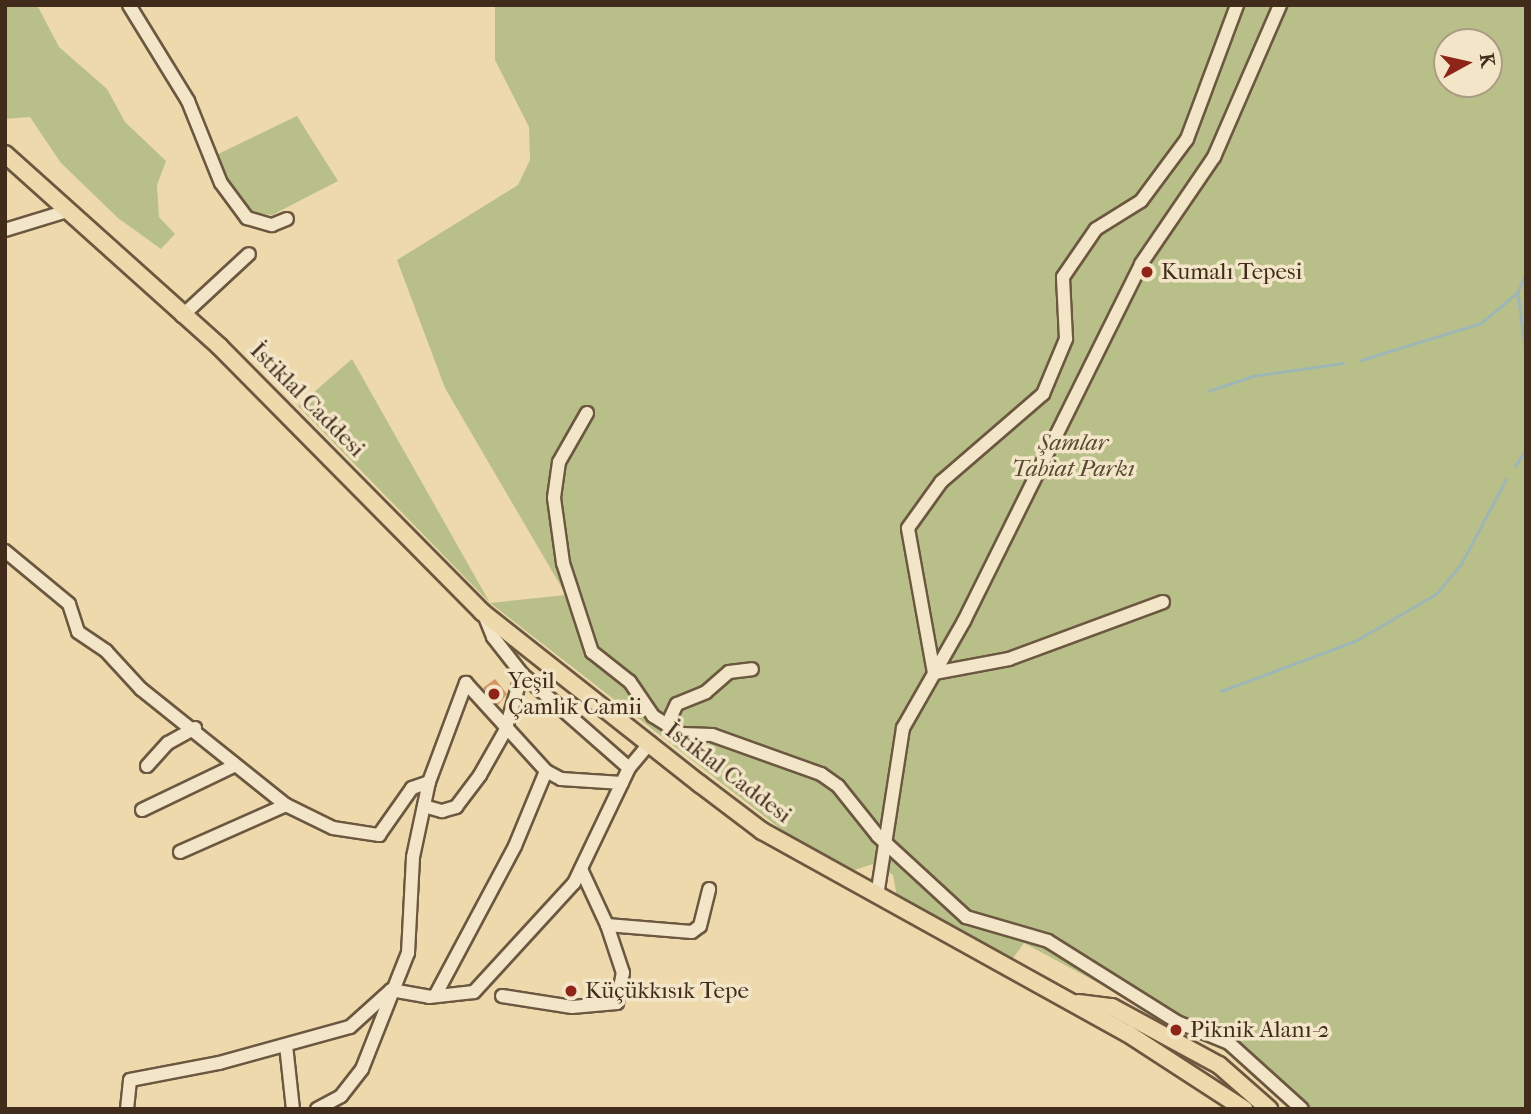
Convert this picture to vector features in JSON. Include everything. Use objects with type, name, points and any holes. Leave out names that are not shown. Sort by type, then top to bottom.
[{"type":"main road","name":"İstiklal Caddesi","points":[[5,154],[324,447],[482,612],[762,831],[1068,1002],[1244,1109]]},
{"type":"main road","points":[[1068,1002],[1112,1007],[1219,1065],[1269,1109]]},
{"type":"street","points":[[129,5],[188,101],[221,183],[247,218],[272,225],[287,219]]},
{"type":"street","points":[[934,673],[908,528],[941,482],[1043,394],[1066,339],[1063,277],[1096,229],[1141,201],[1187,139],[1237,5]]},
{"type":"street","points":[[877,896],[887,844],[897,750],[1141,264],[1214,157],[1280,5]]},
{"type":"street","points":[[5,230],[67,211]]},
{"type":"street","points":[[182,316],[249,254]]},
{"type":"street","points":[[587,413],[559,462],[554,498],[571,597],[592,652],[630,682],[667,725],[821,774],[887,844],[966,917],[1048,941],[1178,1022],[1229,1043],[1302,1109]]},
{"type":"street","points":[[5,551],[69,604],[78,632],[106,650],[141,690],[195,728],[234,766],[286,805],[333,828],[379,835],[412,788],[429,782]]},
{"type":"street","points":[[934,673],[1009,659],[1163,602]]},
{"type":"street","points":[[482,612],[494,637],[522,674],[629,768]]},
{"type":"street","points":[[667,725],[677,704],[706,692],[729,672],[752,669]]},
{"type":"street","points":[[424,806],[442,811],[456,807],[505,731],[522,674]]},
{"type":"street","points":[[337,1109],[341,1096],[362,1069],[390,990],[408,953],[413,857],[429,782],[466,684],[505,731],[546,771],[561,779],[622,783]]},
{"type":"street","points":[[147,766],[168,743],[195,728]]},
{"type":"street","points":[[390,990],[435,996],[474,992],[514,954],[581,869],[629,768],[650,743]]},
{"type":"street","points":[[142,810],[234,766]]},
{"type":"street","points":[[435,996],[515,846],[546,771]]},
{"type":"street","points":[[180,852],[286,805]]},
{"type":"street","points":[[502,996],[572,1007],[617,1003],[623,973],[607,925],[581,869]]},
{"type":"street","points":[[607,925],[692,932],[700,926],[709,889]]},
{"type":"street","points":[[127,1109],[130,1080],[286,1045],[350,1027],[390,990]]},
{"type":"street","points":[[286,1045],[293,1109]]},
{"type":"street","points":[[317,1109],[341,1096]]},
{"type":"green space","points":[[5,5],[37,5],[59,47],[107,89],[125,122],[166,161],[157,185],[159,217],[175,234],[161,249],[118,218],[61,163],[30,117],[5,119]]},
{"type":"green space","name":"Şamlar Tabiat Parkı","points":[[495,5],[1526,5],[1526,1109],[1291,1109],[1225,1051],[1024,943],[1011,961],[897,897],[893,875],[876,863],[851,871],[796,841],[490,603],[566,595],[445,388],[397,260],[518,185],[530,160],[529,127],[495,60]]},
{"type":"green space","points":[[297,116],[338,181],[272,215],[247,212],[212,157]]},
{"type":"green space","points":[[352,359],[490,603],[298,406]]},
{"type":"building","name":"Yeşil Çamlık Camii","points":[[495,679],[507,694],[498,705],[483,688]]},
{"type":"waterway","points":[[1526,274],[1518,292],[1526,355]]},
{"type":"waterway","points":[[1361,360],[1481,323],[1518,292]]},
{"type":"waterway","points":[[1208,391],[1253,376],[1343,363]]},
{"type":"waterway","points":[[1515,466],[1526,449]]},
{"type":"waterway","points":[[1221,691],[1355,641],[1436,594],[1461,564],[1506,479]]},
{"type":"place","name":"Kumalı Tepesi","points":[[1147,272]]},
{"type":"place","name":"Yeşil Çamlık Camii","points":[[494,694]]},
{"type":"place","name":"Küçükkısık Tepe","points":[[571,991]]},
{"type":"place","name":"Piknik Alanı-2","points":[[1176,1030]]}]
